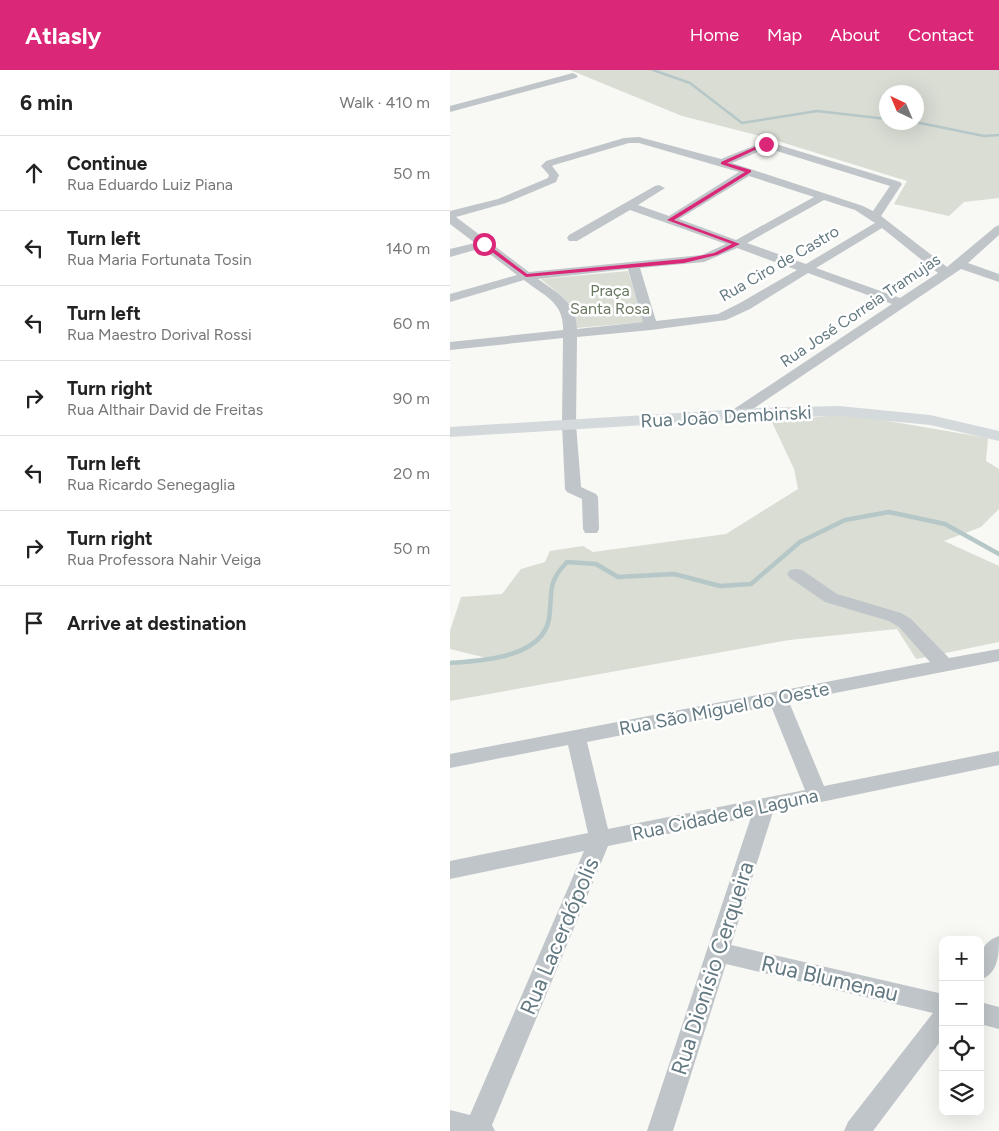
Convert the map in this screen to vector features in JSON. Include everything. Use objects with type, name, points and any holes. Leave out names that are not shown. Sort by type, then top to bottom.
[{"type":"main road","name":"Rua João Dembinski","points":[[450,432],[815,410],[873,412],[930,420],[999,436]]},
{"type":"street","points":[[450,109],[573,76]]},
{"type":"street","points":[[450,217],[502,201],[552,180],[554,174],[546,167],[550,163],[635,140],[749,171],[859,208],[879,220],[946,274]]},
{"type":"street","points":[[722,163],[766,144],[893,183],[896,186],[879,220]]},
{"type":"street","points":[[670,220],[749,171]]},
{"type":"street","points":[[573,238],[659,188]]},
{"type":"street","points":[[450,298],[526,276],[704,258],[737,244],[824,196]]},
{"type":"street","points":[[628,205],[902,303]]},
{"type":"street","points":[[450,217],[563,304],[570,317],[569,424],[573,489],[590,497],[591,529]]},
{"type":"street","name":"Rua Ciro de Castro","points":[[450,346],[651,326],[721,317],[745,306],[807,269],[879,220]]},
{"type":"street","name":"Rua José Correia Tramujas","points":[[736,414],[946,274],[996,235]]},
{"type":"street","points":[[450,253],[484,244]]},
{"type":"street","points":[[960,264],[999,278]]},
{"type":"street","points":[[633,266],[651,326]]},
{"type":"street","points":[[796,574],[831,598],[888,614],[905,623],[944,665]]},
{"type":"street","name":"Rua São Miguel do Oeste","points":[[450,761],[999,655]]},
{"type":"street","points":[[777,697],[818,795]]},
{"type":"street","name":"Rua Lacerdópolis","points":[[479,1130],[600,840],[576,736]]},
{"type":"street","name":"Rua Cidade de Laguna","points":[[450,870],[999,758]]},
{"type":"street","name":"Rua Dionísio Cerqueira","points":[[660,1131],[765,806]]},
{"type":"street","points":[[984,965],[999,946]]},
{"type":"street","name":"Rua Blumenau","points":[[718,952],[939,1004]]},
{"type":"street","points":[[984,1014],[999,1018]]},
{"type":"street","points":[[858,1131],[939,1024]]},
{"type":"street","points":[[450,1122],[479,1130]]},
{"type":"green space","points":[[570,70],[999,70],[999,198],[964,202],[949,216],[894,204],[907,181],[768,138],[682,116]]},
{"type":"green space","name":"Praça Santa Rosa","points":[[628,271],[644,322],[577,328],[576,319],[570,305],[541,279]]},
{"type":"green space","points":[[847,414],[988,438],[986,461],[999,469],[999,509],[981,527],[944,541],[999,566],[999,642],[916,659],[897,629],[789,640],[450,701],[450,662],[495,660],[450,649],[450,631],[461,597],[502,594],[521,569],[545,562],[550,551],[583,546],[593,552],[726,534],[798,489],[794,469],[772,422]]},
{"type":"waterway","points":[[653,70],[690,83],[742,123],[817,111],[879,118]]},
{"type":"waterway","points":[[924,124],[984,136],[999,135]]},
{"type":"waterway","points":[[450,663],[478,661],[508,655],[523,650],[535,642],[544,632],[549,619],[553,583],[567,562],[596,564],[618,577],[674,574],[720,586],[751,584],[800,542],[845,520],[889,512],[945,524],[999,554]]},
{"type":"route","points":[[484,244],[526,276],[704,258],[737,244],[670,220],[749,171],[722,163],[766,144]]}]
